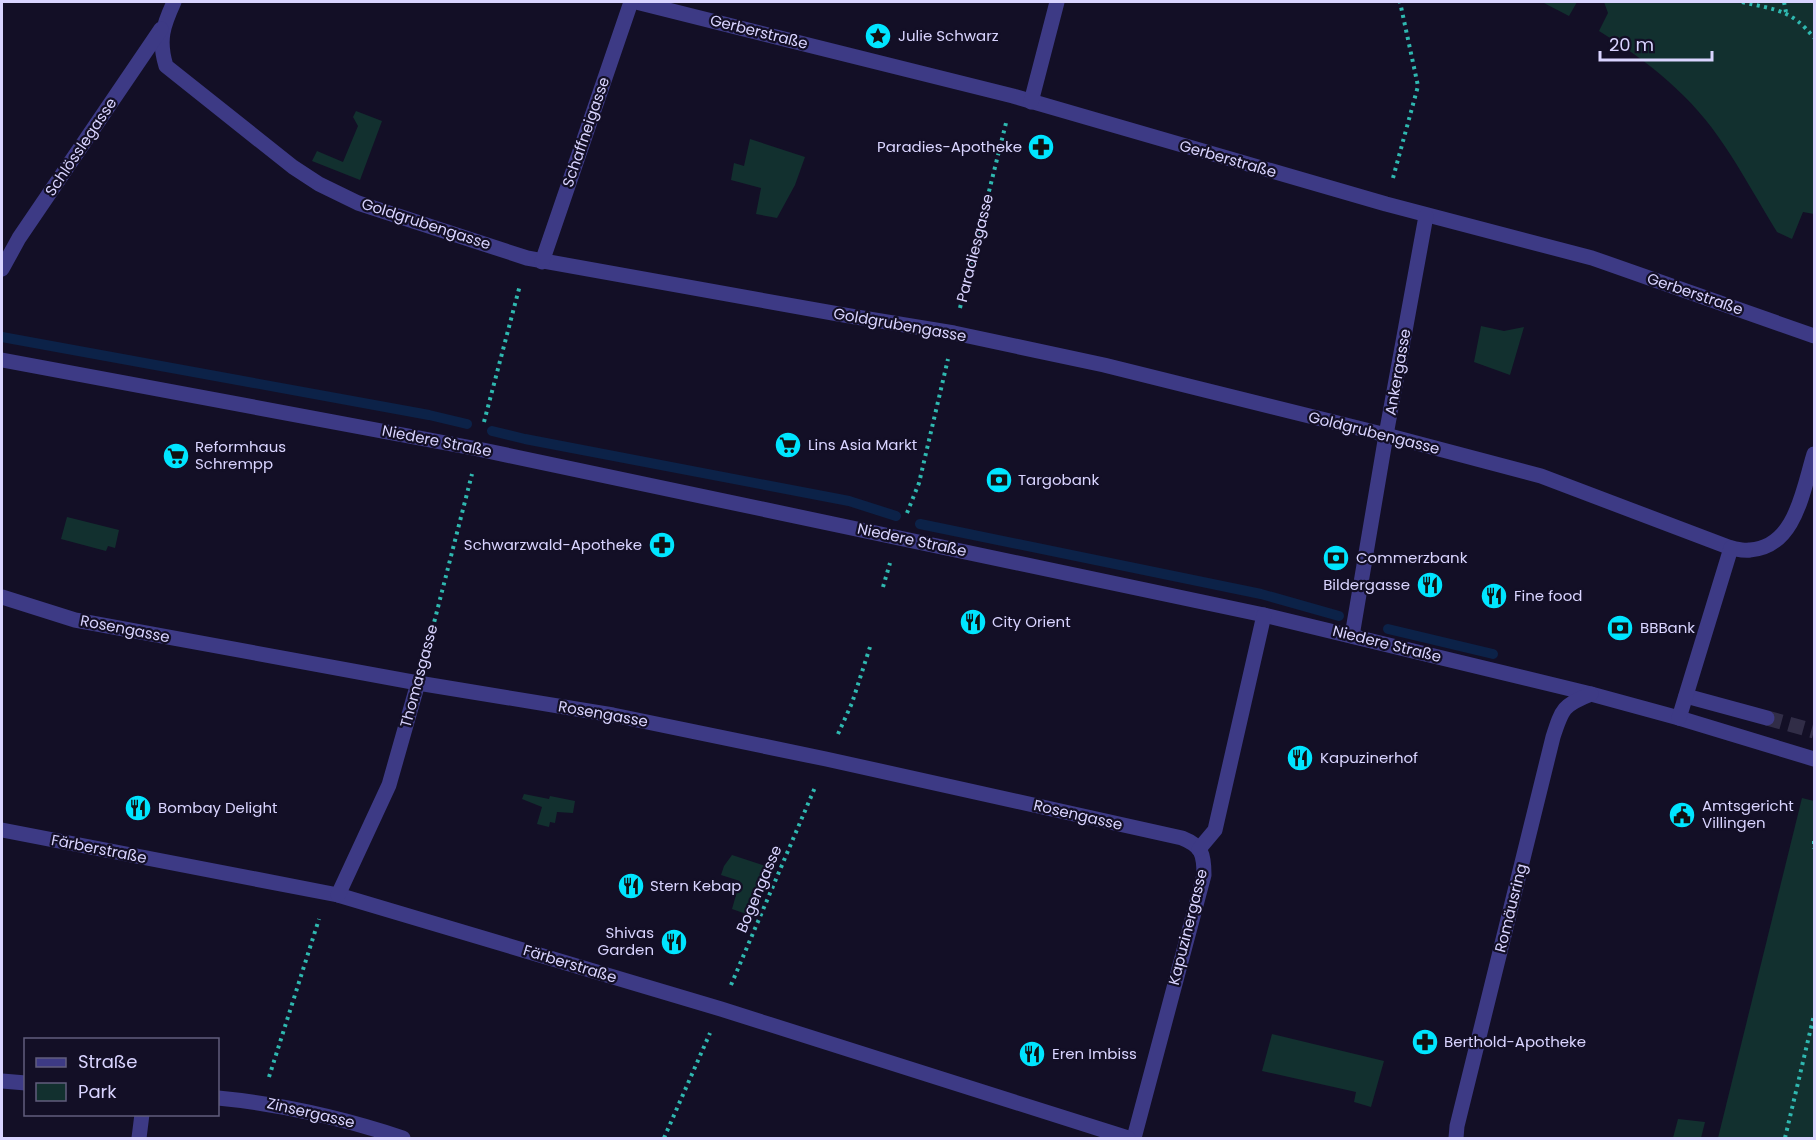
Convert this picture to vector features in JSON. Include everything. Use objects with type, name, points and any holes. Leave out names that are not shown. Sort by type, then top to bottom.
[{"type":"street","name":"Goldgrubengasse","points":[[174,2],[163,27],[161,50],[166,66],[293,167],[319,184],[358,202],[542,262],[954,333],[1104,365],[1386,435],[1541,477],[1731,548]]},
{"type":"street","name":"Schaffneigasse","points":[[542,262],[631,2]]},
{"type":"street","name":"Gerberstraße","points":[[638,2],[1013,96],[1426,216],[1592,258],[1815,336]]},
{"type":"street","points":[[1031,102],[1057,2]]},
{"type":"street","name":"Schlösslegasse","points":[[2,269],[19,238],[163,27]]},
{"type":"street","name":"Ankergasse","points":[[1352,636],[1426,216]]},
{"type":"street","name":"Niedere Straße","points":[[2,360],[478,449],[1264,615],[1591,694],[1815,759]]},
{"type":"street","points":[[1679,718],[1731,548],[1750,550],[1767,547],[1778,540],[1788,529],[1815,454]]},
{"type":"street","name":"Rosengasse","points":[[2,597],[75,620],[418,683],[613,715],[826,759],[1182,838],[1192,842],[1199,849]]},
{"type":"street","name":"Kapuzinergasse","points":[[1134,1138],[1204,875],[1204,858],[1199,849],[1215,830],[1264,615]]},
{"type":"street","name":"Thomasgasse","points":[[333,894],[389,785],[418,683]]},
{"type":"street","name":"Romäusring","points":[[1456,1138],[1553,737],[1561,715],[1571,702],[1591,694]]},
{"type":"street","points":[[1686,696],[1767,718]]},
{"type":"street","name":"Färberstraße","points":[[2,830],[333,894],[721,1009],[1128,1138]]},
{"type":"street","points":[[2,1081],[24,1083]]},
{"type":"street","name":"Zinsergasse","points":[[219,1098],[261,1102],[361,1124],[403,1138]]},
{"type":"street","points":[[139,1138],[142,1116]]},
{"type":"path","points":[[1400,2],[1418,86],[1401,149]]},
{"type":"path","points":[[1742,2],[1786,12],[1815,38]]},
{"type":"path","points":[[1784,2],[1786,12]]},
{"type":"path","name":"Paradiesgasse","points":[[897,537],[920,483],[954,333],[1013,96]]},
{"type":"path","points":[[478,449],[527,258]]},
{"type":"path","name":"Thomasgasse","points":[[418,683],[478,449]]},
{"type":"path","name":"Bogengasse","points":[[664,1138],[852,703],[870,647]]},
{"type":"path","points":[[1815,842],[1815,849]]},
{"type":"path","points":[[261,1102],[333,894]]},
{"type":"path","points":[[1785,1138],[1815,1015]]},
{"type":"green space","points":[[1542,2],[1577,2],[1569,16]]},
{"type":"green space","points":[[1604,2],[1814,2],[1814,214],[1803,212],[1792,239],[1777,232],[1731,156],[1698,111],[1652,68],[1599,31],[1608,13]]},
{"type":"green space","points":[[356,111],[382,121],[360,180],[312,161],[317,151],[343,162],[358,126],[353,117]]},
{"type":"green space","points":[[750,139],[805,157],[795,185],[777,218],[756,214],[761,188],[731,180],[734,163],[744,166]]},
{"type":"green space","points":[[1481,326],[1504,331],[1524,327],[1510,375],[1474,362]]},
{"type":"green space","points":[[67,517],[119,530],[115,548],[108,546],[106,551],[61,539]]},
{"type":"green space","points":[[524,794],[575,801],[573,813],[557,812],[555,823],[550,822],[549,827],[537,824],[542,807],[522,799]]},
{"type":"green space","points":[[1802,798],[1814,801],[1814,1138],[1718,1138]]},
{"type":"green space","points":[[732,855],[772,868],[752,916],[732,909],[740,881],[721,875]]},
{"type":"green space","points":[[1272,1034],[1384,1061],[1371,1107],[1354,1102],[1356,1092],[1262,1071]]},
{"type":"green space","points":[[1678,1119],[1705,1122],[1701,1138],[1673,1138]]},
{"type":"waterway","points":[[2,337],[429,415],[467,424]]},
{"type":"waterway","points":[[492,431],[849,501],[896,516]]},
{"type":"waterway","points":[[920,524],[1261,594],[1339,616]]},
{"type":"waterway","points":[[1388,629],[1493,654]]},
{"type":"tunnel","points":[[1767,718],[1814,731]]},
{"type":"place","name":"Julie Schwarz","points":[[878,36]]},
{"type":"place","name":"Paradies-Apotheke","points":[[1041,147]]},
{"type":"place","name":"Lins Asia Markt","points":[[788,445]]},
{"type":"place","name":"Reformhaus Schrempp","points":[[176,456]]},
{"type":"place","name":"Targobank","points":[[999,480]]},
{"type":"place","name":"Schwarzwald-Apotheke","points":[[662,545]]},
{"type":"place","name":"Commerzbank","points":[[1336,558]]},
{"type":"place","name":"Bildergasse","points":[[1430,585]]},
{"type":"place","name":"Fine food","points":[[1494,596]]},
{"type":"place","name":"City Orient","points":[[973,622]]},
{"type":"place","name":"BBBank","points":[[1620,628]]},
{"type":"place","name":"Kapuzinerhof","points":[[1300,758]]},
{"type":"place","name":"Bombay Delight","points":[[138,808]]},
{"type":"place","name":"Amtsgericht Villingen","points":[[1682,815]]},
{"type":"place","name":"Stern Kebap","points":[[631,886]]},
{"type":"place","name":"Shivas Garden","points":[[674,942]]},
{"type":"place","name":"Berthold-Apotheke","points":[[1425,1042]]},
{"type":"place","name":"Eren Imbiss","points":[[1032,1054]]}]
